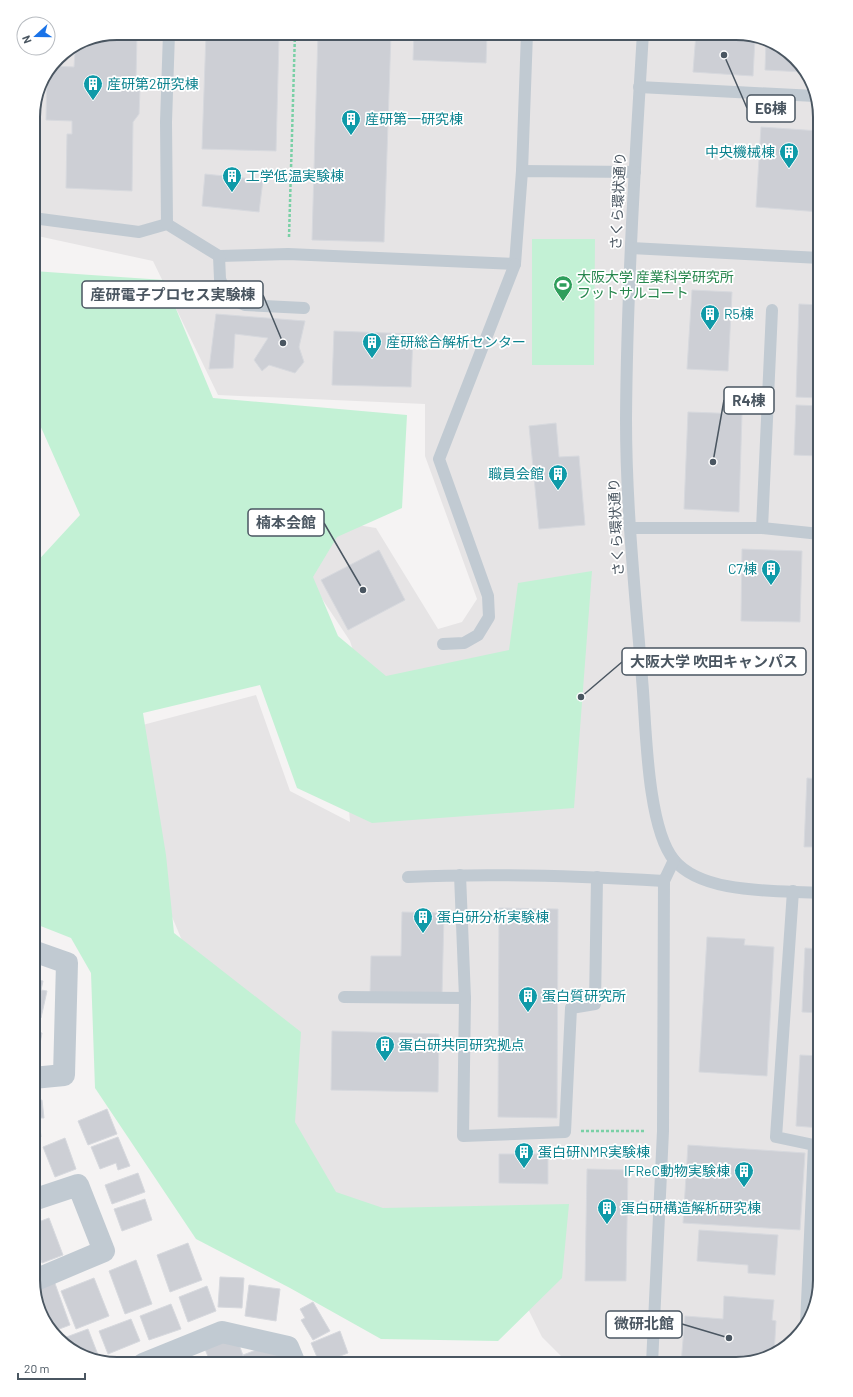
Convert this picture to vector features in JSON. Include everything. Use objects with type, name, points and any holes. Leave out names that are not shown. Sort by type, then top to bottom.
[{"type":"street","points":[[40,953],[67,963],[64,1075],[40,1077]]},
{"type":"street","points":[[40,1198],[78,1185],[104,1251],[40,1277]]},
{"type":"street","points":[[180,1357],[191,1355],[222,1332],[288,1347],[292,1357]]},
{"type":"lane","points":[[167,224],[166,122],[169,40]]},
{"type":"lane","points":[[443,644],[464,643],[478,634],[489,617],[488,596],[439,459],[515,264],[522,171],[528,40]]},
{"type":"lane","name":"さくら環状通り","points":[[642,40],[630,248],[626,421],[630,528],[649,770],[656,819],[663,842],[674,860],[686,871],[709,882],[738,888],[813,892]]},
{"type":"lane","points":[[639,87],[810,96]]},
{"type":"lane","points":[[522,171],[635,172]]},
{"type":"lane","points":[[40,219],[138,232],[167,224],[219,256],[288,254],[515,264]]},
{"type":"lane","points":[[630,248],[813,258]]},
{"type":"lane","points":[[219,256],[220,279],[227,297],[245,305],[304,308]]},
{"type":"lane","points":[[762,528],[772,310]]},
{"type":"lane","points":[[630,528],[762,528],[813,533]]},
{"type":"lane","points":[[652,1357],[663,1131],[664,881],[674,860]]},
{"type":"lane","points":[[408,877],[460,875],[597,877],[664,881]]},
{"type":"lane","points":[[460,875],[465,998],[463,1136],[565,1132],[571,1008],[594,1004],[597,877]]},
{"type":"lane","points":[[793,891],[776,1137],[813,1145]]},
{"type":"lane","points":[[344,997],[465,998]]},
{"type":"lane","points":[[807,1310],[813,1168]]},
{"type":"path","points":[[288,254],[295,40]]},
{"type":"path","points":[[565,1132],[663,1131]]},
{"type":"shaded area","points":[[741,40],[761,44],[779,53],[794,66],[800,74],[810,97],[813,117],[813,1280],[810,1300],[803,1318],[787,1338],[779,1344],[761,1353],[751,1356],[736,1357],[562,1357],[542,1337],[492,1236],[335,1229],[189,957],[148,860],[135,727],[256,695],[290,791],[350,822],[340,700],[362,678],[350,641],[305,573],[333,521],[376,528],[438,629],[462,622],[477,599],[425,456],[425,404],[218,395],[153,261],[40,237],[40,112],[44,92],[53,74],[66,59],[83,48],[102,41]]},
{"type":"green space","name":"大阪大学 産業科学研究所 フットサルコート","points":[[532,239],[595,239],[594,365],[532,365]]},
{"type":"green space","points":[[40,271],[164,280],[213,398],[407,415],[402,508],[337,537],[313,577],[338,636],[386,676],[509,650],[518,583],[592,571],[574,808],[372,823],[297,788],[260,685],[143,713],[166,855],[174,933],[301,1032],[295,1122],[336,1192],[383,1208],[569,1204],[562,1278],[498,1341],[381,1339],[290,1288],[196,1239],[95,1088],[91,973],[71,938],[40,926],[40,558],[80,515],[40,425]]},
{"type":"building","name":"産研第2研究棟","points":[[137,40],[136,78],[140,89],[139,114],[133,122],[132,191],[66,188],[67,134],[72,134],[72,121],[46,120],[47,86],[59,66],[74,67],[75,52],[83,48],[102,41]]},
{"type":"building","points":[[206,40],[279,40],[276,151],[202,149]]},
{"type":"building","name":"産研第一研究棟","points":[[318,40],[391,40],[384,242],[312,240]]},
{"type":"building","points":[[414,40],[487,40],[486,63],[413,60]]},
{"type":"building","points":[[695,40],[741,40],[755,42],[753,76],[693,72]]},
{"type":"building","points":[[766,46],[787,59],[798,72],[765,70]]},
{"type":"building","name":"中央機械棟","points":[[761,127],[813,131],[813,211],[756,207]]},
{"type":"building","name":"工学低温実験棟","points":[[205,174],[263,180],[259,212],[202,206]]},
{"type":"building","name":"R5棟","points":[[692,290],[732,292],[728,371],[687,369]]},
{"type":"building","points":[[799,304],[813,305],[813,398],[796,397]]},
{"type":"building","points":[[216,314],[305,321],[299,347],[304,362],[295,373],[269,365],[262,371],[254,360],[268,338],[235,334],[233,368],[209,369]]},
{"type":"building","name":"産研総合解析センター","points":[[334,331],[413,334],[411,387],[332,385]]},
{"type":"building","points":[[796,405],[813,406],[813,456],[794,455]]},
{"type":"building","points":[[688,412],[742,414],[739,512],[684,509]]},
{"type":"building","name":"職員会館","points":[[556,423],[559,457],[579,456],[585,525],[539,529],[529,426]]},
{"type":"building","name":"C7棟","points":[[742,549],[802,551],[800,622],[741,621]]},
{"type":"building","points":[[379,550],[405,600],[348,630],[321,580]]},
{"type":"building","points":[[807,778],[813,778],[813,847],[804,847]]},
{"type":"building","name":"蛋白質研究所","points":[[499,908],[558,909],[557,1118],[498,1117]]},
{"type":"building","name":"蛋白研分析実験棟","points":[[402,912],[444,913],[442,995],[370,994],[371,956],[401,956]]},
{"type":"building","points":[[707,937],[745,939],[744,945],[774,947],[767,1076],[699,1072]]},
{"type":"building","points":[[805,948],[813,949],[813,1013],[802,1012]]},
{"type":"building","points":[[40,980],[43,981],[41,990],[47,991],[41,1018]]},
{"type":"building","name":"蛋白研共同研究拠点","points":[[332,1031],[439,1034],[438,1092],[331,1090]]},
{"type":"building","points":[[40,1033],[42,1033],[40,1043]]},
{"type":"building","points":[[800,1055],[813,1056],[813,1127],[796,1126]]},
{"type":"building","points":[[40,1100],[42,1100],[44,1118],[40,1118]]},
{"type":"building","points":[[107,1109],[117,1134],[88,1145],[78,1121]]},
{"type":"building","points":[[118,1137],[130,1166],[118,1170],[116,1163],[100,1169],[91,1147]]},
{"type":"building","points":[[65,1138],[76,1169],[55,1177],[43,1147]]},
{"type":"building","name":"IFReC動物実験棟","points":[[688,1145],[805,1153],[800,1230],[683,1223]]},
{"type":"building","name":"蛋白研NMR実験棟","points":[[499,1154],[548,1154],[548,1184],[499,1183]]},
{"type":"building","name":"蛋白研構造解析研究棟","points":[[587,1169],[628,1170],[626,1281],[585,1281]]},
{"type":"building","points":[[138,1173],[145,1192],[112,1204],[105,1185]]},
{"type":"building","points":[[145,1199],[152,1220],[122,1231],[114,1209]]},
{"type":"building","points":[[49,1218],[63,1255],[42,1263],[40,1260],[40,1221]]},
{"type":"building","points":[[699,1230],[778,1235],[775,1275],[748,1273],[748,1265],[697,1261]]},
{"type":"building","points":[[188,1243],[202,1280],[170,1292],[157,1255]]},
{"type":"building","points":[[136,1260],[152,1304],[125,1314],[109,1271]]},
{"type":"building","points":[[220,1277],[244,1278],[242,1308],[218,1307]]},
{"type":"building","points":[[53,1278],[70,1325],[58,1330],[53,1323],[44,1305],[40,1283]]},
{"type":"building","points":[[94,1278],[109,1316],[76,1329],[61,1291]]},
{"type":"building","points":[[249,1285],[280,1289],[276,1321],[245,1316]]},
{"type":"building","points":[[207,1286],[216,1311],[188,1322],[179,1297]]},
{"type":"building","points":[[724,1296],[774,1300],[772,1320],[776,1321],[774,1346],[751,1356],[682,1357],[685,1316],[723,1319]]},
{"type":"building","points":[[313,1302],[330,1331],[313,1340],[301,1320],[305,1318],[300,1309]]},
{"type":"building","points":[[171,1304],[181,1329],[149,1340],[140,1316]]},
{"type":"building","points":[[131,1319],[140,1341],[108,1354],[99,1331]]},
{"type":"building","points":[[88,1329],[98,1355],[83,1349],[65,1337]]},
{"type":"building","points":[[340,1331],[348,1353],[338,1357],[317,1357],[311,1343]]},
{"type":"building","points":[[237,1339],[244,1357],[208,1357],[203,1344]]},
{"type":"building","points":[[264,1347],[274,1347],[279,1357],[244,1357],[243,1355]]},
{"type":"place","name":"E6棟","points":[[724,55]]},
{"type":"place","name":"産研第2研究棟","points":[[93,101]]},
{"type":"place","name":"産研第一研究棟","points":[[351,136]]},
{"type":"place","name":"中央機械棟","points":[[789,169]]},
{"type":"place","name":"工学低温実験棟","points":[[232,193]]},
{"type":"place","name":"大阪大学 産業科学研究所 フットサルコート","points":[[563,302]]},
{"type":"place","name":"R5棟","points":[[710,331]]},
{"type":"place","name":"産研電子プロセス実験棟","points":[[283,343]]},
{"type":"place","name":"産研総合解析センター","points":[[372,359]]},
{"type":"place","name":"R4棟","points":[[713,462]]},
{"type":"place","name":"職員会館","points":[[558,491]]},
{"type":"place","name":"C7棟","points":[[771,586]]},
{"type":"place","name":"楠本会館","points":[[363,590]]},
{"type":"place","name":"大阪大学 吹田キャンパス","points":[[581,697]]},
{"type":"place","name":"蛋白研分析実験棟","points":[[423,934]]},
{"type":"place","name":"蛋白質研究所","points":[[528,1013]]},
{"type":"place","name":"蛋白研共同研究拠点","points":[[385,1062]]},
{"type":"place","name":"蛋白研NMR実験棟","points":[[524,1169]]},
{"type":"place","name":"IFReC動物実験棟","points":[[744,1188]]},
{"type":"place","name":"蛋白研構造解析研究棟","points":[[607,1225]]},
{"type":"place","name":"微研北館","points":[[729,1338]]}]
